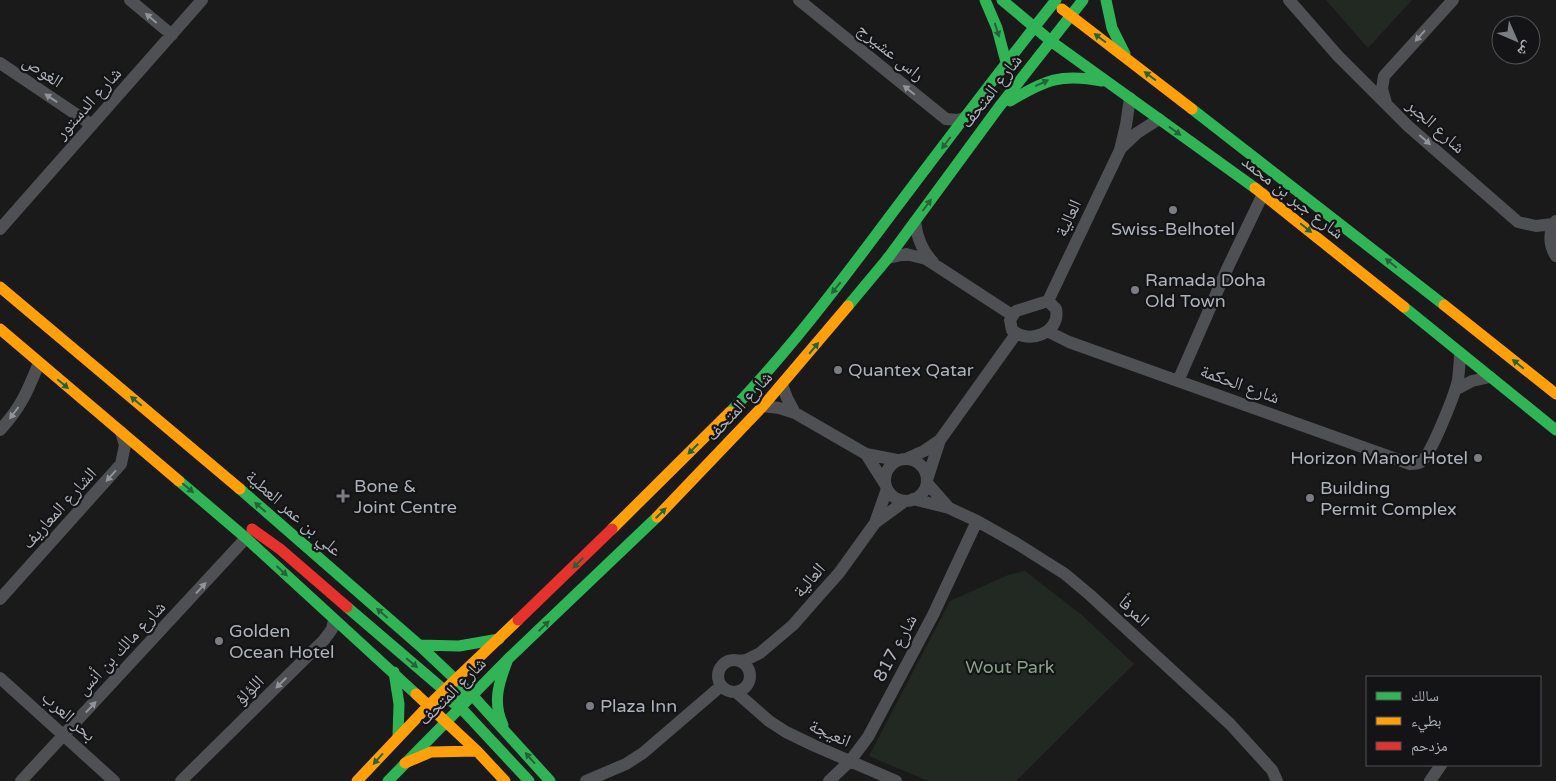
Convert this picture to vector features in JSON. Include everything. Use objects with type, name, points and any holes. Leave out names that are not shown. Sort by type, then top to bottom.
[{"type":"street","points":[[130,0],[172,35]]},
{"type":"street","name":"شارع الدستور","points":[[0,229],[202,0]]},
{"type":"street","name":"راس عشيرج","points":[[799,0],[946,119],[958,120],[964,118]]},
{"type":"street","points":[[985,0],[997,28],[1006,62]]},
{"type":"street","name":"شارع جبر بن محمد","points":[[1002,0],[1052,42],[1263,194],[1556,430]]},
{"type":"street","name":"شارع المتحف","points":[[388,781],[508,660],[654,520],[782,385],[888,258],[1000,107],[1083,0]]},
{"type":"street","points":[[1106,0],[1107,11],[1115,37],[1129,60]]},
{"type":"street","name":"شارع الجبر","points":[[1289,0],[1330,47],[1408,126],[1518,222],[1536,226],[1554,223],[1550,241],[1556,256]]},
{"type":"street","points":[[1389,107],[1383,95],[1384,76],[1453,0]]},
{"type":"street","name":"شارع المتحف","points":[[357,781],[398,736],[455,679],[572,569],[732,410],[771,367],[846,275],[1053,1]]},
{"type":"street","name":"شارع جبر بن محمد","points":[[1053,1],[1357,236],[1556,394]]},
{"type":"street","name":"الغوص","points":[[0,63],[92,125]]},
{"type":"street","points":[[1354,72],[1369,76],[1384,76]]},
{"type":"street","points":[[1000,107],[1038,84],[1056,78],[1075,76],[1107,82]]},
{"type":"street","name":"العالية","points":[[1048,301],[1120,150],[1130,98]]},
{"type":"street","name":"العالية","points":[[1120,150],[1137,133],[1159,119]]},
{"type":"street","points":[[1178,380],[1263,194]]},
{"type":"street","points":[[915,222],[916,231],[923,249],[935,264]]},
{"type":"street","points":[[888,258],[912,255],[926,259],[1012,315]]},
{"type":"street","name":"علي بن عمر العطية","points":[[0,287],[194,450],[419,645],[473,696],[550,781]]},
{"type":"street","points":[[1048,301],[1056,309],[1058,315],[1054,326],[1033,337],[1016,334],[1010,325],[1012,315],[1020,309],[1048,301]]},
{"type":"street","points":[[0,329],[246,538],[334,620],[394,672],[477,751],[505,781]]},
{"type":"street","name":"شارع الحكمة","points":[[1047,331],[1069,342],[1404,463],[1416,464],[1422,461],[1430,450],[1455,390]]},
{"type":"street","points":[[866,454],[886,486],[898,499],[909,500],[924,490],[940,440],[1016,334]]},
{"type":"street","points":[[1455,390],[1459,372],[1460,353]]},
{"type":"street","points":[[0,430],[18,409],[27,394],[39,363]]},
{"type":"street","points":[[1455,390],[1472,381],[1490,377]]},
{"type":"street","points":[[782,385],[795,413]]},
{"type":"street","points":[[763,406],[780,408],[795,413],[866,454],[914,460],[921,465],[927,481]]},
{"type":"street","name":"الشارع المعاريف","points":[[0,599],[121,464],[125,445],[121,432]]},
{"type":"street","points":[[886,486],[885,476],[892,464],[924,451],[940,440]]},
{"type":"street","name":"المرفأ","points":[[927,481],[949,508]]},
{"type":"street","name":"العالية","points":[[739,661],[746,660],[760,653],[793,625],[839,573],[875,522],[886,486]]},
{"type":"street","name":"العالية","points":[[875,522],[909,500]]},
{"type":"street","name":"المرفأ","points":[[909,500],[949,508],[977,521],[1040,557],[1090,595],[1230,724],[1274,776]]},
{"type":"street","points":[[212,509],[240,522],[280,549],[444,690],[463,696],[473,696]]},
{"type":"street","name":"شارع 817","points":[[829,781],[850,761],[868,737],[933,615],[977,521]]},
{"type":"street","name":"شارع مالك بن أنس","points":[[22,781],[246,538]]},
{"type":"street","name":"اللؤلؤ","points":[[181,781],[324,640],[332,629],[334,620]]},
{"type":"street","points":[[419,645],[459,646],[499,639]]},
{"type":"street","name":"العالية","points":[[749,678],[760,653]]},
{"type":"street","points":[[508,660],[497,687],[496,704],[499,718],[510,735]]},
{"type":"street","points":[[749,678],[742,690],[736,692],[725,690],[721,686],[718,675],[722,665],[727,662],[739,661],[748,669],[755,707]]},
{"type":"street","points":[[394,672],[398,689],[401,720],[398,736]]},
{"type":"street","name":"بحر العرب","points":[[0,678],[114,781]]},
{"type":"street","points":[[586,781],[601,777],[643,753],[721,686]]},
{"type":"street","name":"انعيجة","points":[[736,692],[769,721],[786,732],[896,781]]},
{"type":"street","points":[[429,705],[435,701],[449,700],[461,708],[529,781]]},
{"type":"street","points":[[405,763],[431,752],[477,751]]},
{"type":"street","points":[[1430,781],[1440,766]]},
{"type":"green space","points":[[1326,0],[1412,0],[1368,48]]},
{"type":"green space","name":"Wout Park","points":[[1025,571],[1083,616],[1134,664],[1016,781],[928,781],[869,756],[950,601],[1008,575]]},
{"type":"traffic: fast","points":[[985,0],[997,28],[1006,62]]},
{"type":"traffic: fast","points":[[1002,0],[1052,42],[1255,188]]},
{"type":"traffic: fast","points":[[730,412],[773,365],[813,316],[1056,0]]},
{"type":"traffic: fast","points":[[848,306],[888,258],[999,107],[1083,0]]},
{"type":"traffic: fast","points":[[1106,0],[1112,28],[1125,54]]},
{"type":"traffic: fast","points":[[1010,101],[1033,88],[1054,80],[1075,78],[1102,81]]},
{"type":"traffic: fast","points":[[1192,109],[1444,305]]},
{"type":"traffic: fast","points":[[1404,307],[1556,430]]},
{"type":"traffic: fast","points":[[179,481],[246,538],[416,694]]},
{"type":"traffic: fast","points":[[240,489],[419,645],[473,696],[550,781]]},
{"type":"traffic: fast","points":[[388,781],[508,659],[657,517]]},
{"type":"traffic: fast","points":[[347,607],[444,690],[463,696],[473,696]]},
{"type":"traffic: fast","points":[[419,645],[459,646],[499,639]]},
{"type":"traffic: fast","points":[[503,725],[497,700],[508,659]]},
{"type":"traffic: fast","points":[[394,672],[399,704],[398,736]]},
{"type":"traffic: fast","points":[[440,700],[449,700],[461,708],[529,781]]},
{"type":"traffic: slow","points":[[1062,9],[1192,109]]},
{"type":"traffic: slow","points":[[1255,188],[1404,307]]},
{"type":"traffic: slow","points":[[0,287],[240,489]]},
{"type":"traffic: slow","points":[[1444,305],[1556,394]]},
{"type":"traffic: slow","points":[[657,517],[763,406],[848,306]]},
{"type":"traffic: slow","points":[[0,329],[179,481]]},
{"type":"traffic: slow","points":[[612,529],[730,412]]},
{"type":"traffic: slow","points":[[357,781],[429,705],[518,620]]},
{"type":"traffic: slow","points":[[416,694],[477,751],[505,781]]},
{"type":"traffic: slow","points":[[405,763],[431,752],[477,751]]},
{"type":"traffic: jam","points":[[252,529],[280,549],[347,607]]},
{"type":"traffic: jam","points":[[518,620],[612,529]]},
{"type":"place","name":"Swiss-Belhotel","points":[[1173,210]]},
{"type":"place","name":"Ramada Doha Old Town","points":[[1135,290]]},
{"type":"place","name":"Quantex Qatar","points":[[838,370]]},
{"type":"place","name":"Horizon Manor Hotel","points":[[1478,458]]},
{"type":"place","name":"Bone & Joint Centre","points":[[343,496]]},
{"type":"place","name":"Building Permit Complex","points":[[1310,498]]},
{"type":"place","name":"Golden Ocean Hotel","points":[[219,641]]},
{"type":"place","name":"Plaza Inn","points":[[590,706]]}]
